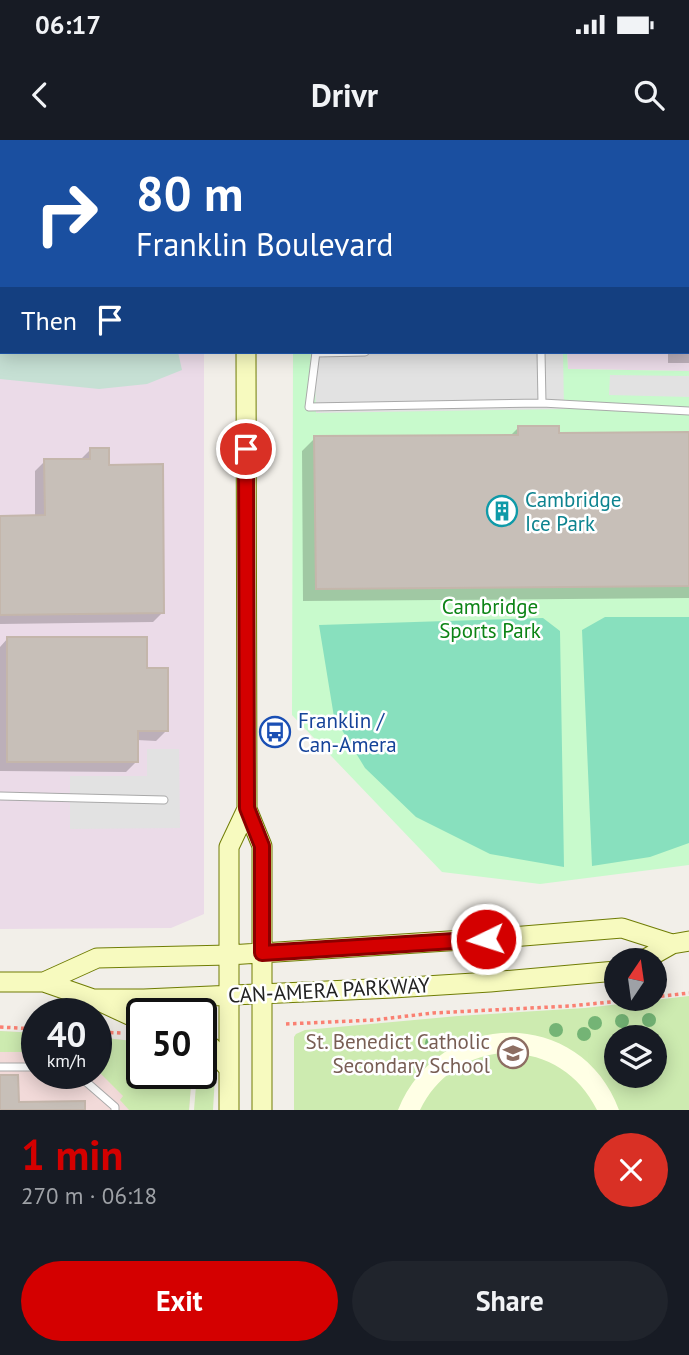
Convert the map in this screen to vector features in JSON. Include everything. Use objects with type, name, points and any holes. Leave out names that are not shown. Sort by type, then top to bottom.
[{"type":"main road","points":[[246,354],[247,808],[262,846],[262,1110]]},
{"type":"main road","points":[[229,1110],[229,847],[247,808]]},
{"type":"main road","name":"CAN-AMERA PARKWAY","points":[[44,982],[97,958],[229,955],[622,928],[681,942]]},
{"type":"main road","name":"CAN-AMERA PARKWAY","points":[[112,999],[491,982],[604,972]]},
{"type":"main road","name":"CAN-AMERA PARKWAY","points":[[0,982],[44,982],[90,998]]},
{"type":"main road","points":[[217,1054],[229,1069]]},
{"type":"lane","points":[[316,354],[309,407],[542,403],[689,411]]},
{"type":"lane","points":[[541,354],[542,403]]},
{"type":"lane","points":[[0,796],[164,800]]},
{"type":"lane","points":[[0,1067],[21,1067]]},
{"type":"lane","points":[[94,1089],[115,1107],[115,1110]]},
{"type":"path","points":[[667,996],[689,993]]},
{"type":"path","points":[[286,1024],[604,1003]]},
{"type":"path","points":[[0,1027],[21,1028]]},
{"type":"shaded area","points":[[0,354],[204,354],[204,914],[171,928],[0,929]]},
{"type":"shaded area","points":[[0,354],[178,354],[182,370],[147,384],[99,389],[0,379]]},
{"type":"shaded area","points":[[314,354],[563,354],[564,409],[316,413]]},
{"type":"shaded area","points":[[567,354],[689,354],[689,371],[568,369]]},
{"type":"shaded area","points":[[610,375],[689,376],[689,397],[609,395]]},
{"type":"shaded area","points":[[147,749],[179,749],[180,828],[70,829],[70,776],[147,776]]},
{"type":"shaded area","name":"St. Benedict Catholic Secondary School","points":[[689,1005],[689,1110],[358,1110],[433,1029],[614,1012],[667,1012],[667,1007]]},
{"type":"shaded area","points":[[0,1031],[21,1032],[21,1089],[112,1089],[112,1039],[126,1040],[126,1089],[191,1089],[189,1110],[0,1110]]},
{"type":"green space","name":"Cambridge Sports Park","points":[[293,354],[567,354],[568,369],[689,371],[689,865],[540,884],[442,872],[292,715]]},
{"type":"green space","points":[[605,617],[689,617],[689,843],[650,857],[592,866],[582,630]]},
{"type":"green space","points":[[543,618],[560,631],[564,867],[490,854],[416,817],[365,768],[334,717],[319,625]]},
{"type":"green space","points":[[689,996],[689,1110],[619,1110],[607,1088],[667,1088],[667,1025],[604,1025],[604,1083],[574,1052],[543,1037],[510,1033],[476,1038],[444,1052],[418,1076],[398,1110],[294,1110],[296,1034],[305,1030],[604,1006],[604,1012],[667,1012],[667,999]]},
{"type":"green space","points":[[0,1031],[21,1032],[21,1052],[0,1052]]},
{"type":"green space","points":[[112,1039],[126,1040],[126,1089],[191,1089],[189,1110],[129,1110],[120,1100],[123,1096],[112,1085]]},
{"type":"green space","points":[[501,1053],[531,1056],[558,1067],[580,1085],[597,1110],[420,1110],[434,1088],[453,1071],[475,1059]]},
{"type":"green space","points":[[196,1089],[214,1089],[213,1110],[194,1110]]},
{"type":"building","name":"Cambridge Ice Park","points":[[518,426],[559,426],[559,433],[689,432],[689,586],[316,589],[314,436],[518,435]]},
{"type":"building","points":[[90,448],[109,448],[109,465],[163,464],[164,613],[0,615],[0,516],[45,515],[44,459],[90,459]]},
{"type":"building","points":[[7,637],[147,637],[147,668],[168,668],[168,731],[138,731],[138,762],[7,762]]},
{"type":"building","points":[[0,1075],[18,1075],[19,1102],[85,1101],[85,1110],[0,1110]]},
{"type":"place","name":"Cambridge Ice Park","points":[[502,511]]},
{"type":"place","name":"Franklin / Can-Amera","points":[[275,732]]},
{"type":"place","name":"St. Benedict Catholic Secondary School","points":[[513,1053]]},
{"type":"route","points":[[246,449],[247,808],[262,846],[262,953],[486,939]]}]
